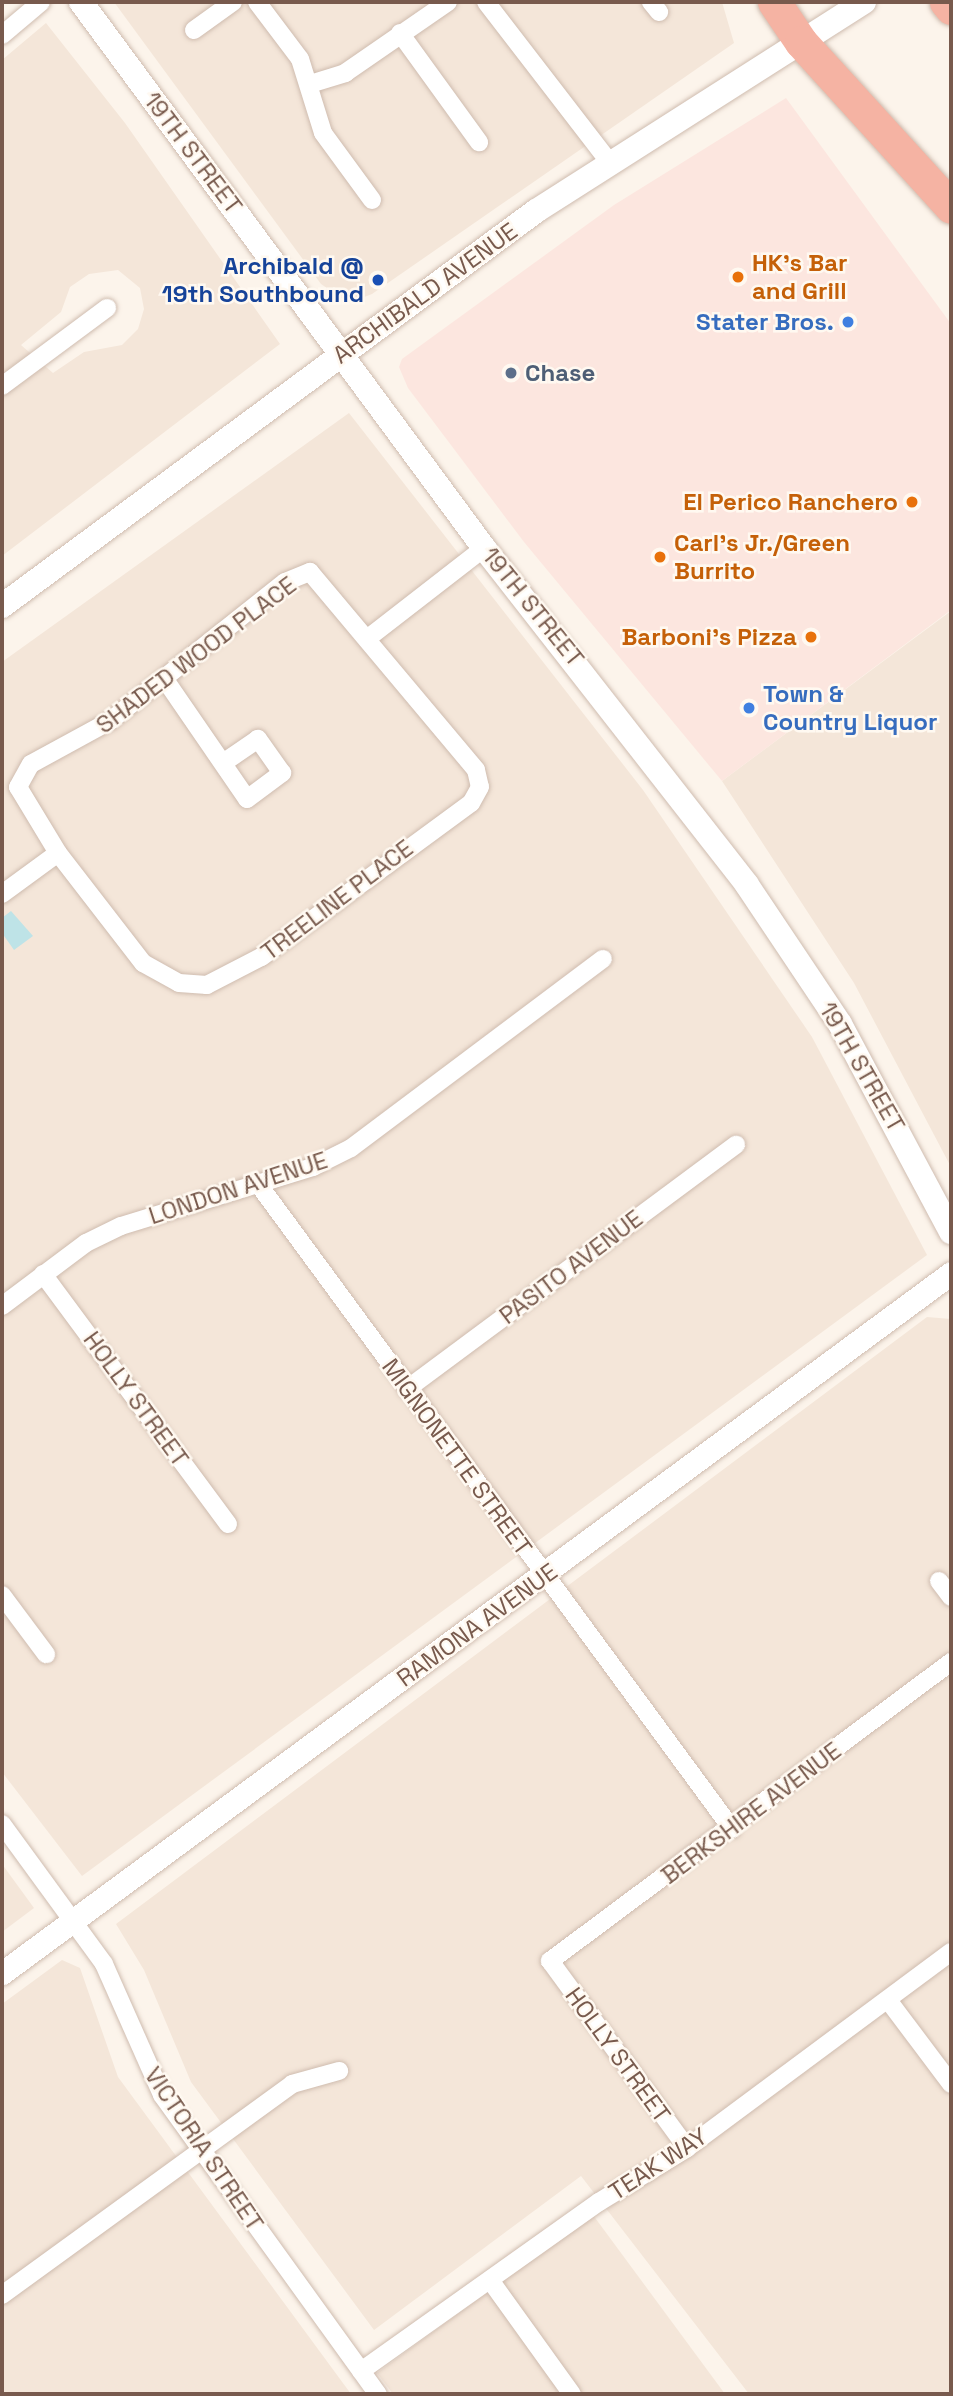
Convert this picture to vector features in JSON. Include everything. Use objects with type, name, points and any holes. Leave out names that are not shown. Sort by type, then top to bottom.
[{"type":"highway","points":[[774,2],[801,42],[951,207]]},
{"type":"highway","points":[[946,2],[951,8]]},
{"type":"main road","name":"19TH STREET","points":[[81,2],[484,548],[623,719],[806,970],[951,1232]]},
{"type":"main road","name":"ARCHIBALD AVENUE","points":[[2,606],[342,354],[610,163],[858,5]]},
{"type":"street","points":[[2,35],[41,2]]},
{"type":"street","points":[[194,30],[233,2]]},
{"type":"street","points":[[257,2],[300,59],[310,84],[323,133],[372,200]]},
{"type":"street","points":[[310,84],[345,72],[448,2]]},
{"type":"street","points":[[486,2],[610,163]]},
{"type":"street","points":[[400,33],[479,142]]},
{"type":"street","points":[[2,386],[107,308]]},
{"type":"street","points":[[368,638],[484,548]]},
{"type":"street","name":"SHADED WOOD PLACE","points":[[58,853],[18,787],[31,764],[69,747],[166,681],[285,582],[310,572],[368,638]]},
{"type":"street","name":"TREELINE PLACE","points":[[58,853],[144,964],[179,983],[207,985],[261,957],[471,803],[480,787],[476,770],[368,638]]},
{"type":"street","points":[[166,681],[223,763]]},
{"type":"street","points":[[2,894],[58,853]]},
{"type":"street","name":"LONDON AVENUE","points":[[2,1306],[43,1274],[121,1226],[259,1185],[351,1148],[603,959]]},
{"type":"street","name":"PASITO AVENUE","points":[[407,1389],[736,1145]]},
{"type":"street","name":"MIGNONETTE STREET","points":[[259,1185],[732,1829]]},
{"type":"street","name":"RAMONA AVENUE","points":[[2,1973],[951,1273]]},
{"type":"street","name":"HOLLY STREET","points":[[43,1274],[228,1524]]},
{"type":"street","points":[[939,1581],[951,1597]]},
{"type":"street","points":[[2,1595],[46,1654]]},
{"type":"street","name":"BERKSHIRE AVENUE","points":[[550,1961],[732,1829],[951,1662]]},
{"type":"street","name":"VICTORIA STREET","points":[[2,1824],[73,1921],[126,2007],[147,2071],[200,2151],[378,2394]]},
{"type":"street","name":"TEAK WAY","points":[[361,2371],[490,2280],[687,2148],[951,1952]]},
{"type":"street","name":"HOLLY STREET","points":[[550,1961],[687,2148]]},
{"type":"street","points":[[888,2000],[951,2084]]},
{"type":"street","points":[[2,2295],[292,2084],[339,2071]]},
{"type":"street","points":[[490,2280],[572,2394]]},
{"type":"shaded area","points":[[114,2],[722,2],[734,43],[372,294],[349,303],[321,284]]},
{"type":"shaded area","points":[[46,23],[125,123],[280,344],[2,556],[2,60]],"holes":[[[118,270],[140,288],[144,309],[138,329],[122,345],[84,352],[53,373],[21,345],[61,312],[70,287],[89,274]]]},
{"type":"shaded area","points":[[786,98],[951,324],[951,610],[722,781],[524,542],[408,388],[399,367],[402,359],[614,205]]},
{"type":"shaded area","points":[[349,413],[643,790],[812,1037],[927,1255],[82,1876],[2,1772],[2,662]]},
{"type":"shaded area","points":[[951,611],[951,1167],[854,983],[722,781]]},
{"type":"shaded area","points":[[927,1317],[951,1319],[951,2394],[749,2394],[581,2176],[374,2330],[191,2082],[144,1970],[116,1924]]},
{"type":"shaded area","points":[[2,1864],[34,1908],[2,1932]]},
{"type":"shaded area","points":[[62,1960],[80,1968],[118,2077],[351,2394],[2,2394],[2,2004]]},
{"type":"shaded area","points":[[593,2215],[725,2394],[393,2394],[377,2373]]},
{"type":"water","points":[[11,911],[33,936],[14,950],[2,933],[2,918]]},
{"type":"place","name":"HK's Bar and Grill","points":[[738,277]]},
{"type":"place","name":"Archibald @ 19th Southbound","points":[[378,280]]},
{"type":"place","name":"Stater Bros.","points":[[848,322]]},
{"type":"place","name":"Chase","points":[[511,373]]},
{"type":"place","name":"El Perico Ranchero","points":[[912,502]]},
{"type":"place","name":"Carl's Jr./Green Burrito","points":[[660,557]]},
{"type":"place","name":"Barboni's Pizza","points":[[811,637]]},
{"type":"place","name":"Town & Country Liquor","points":[[749,708]]}]
